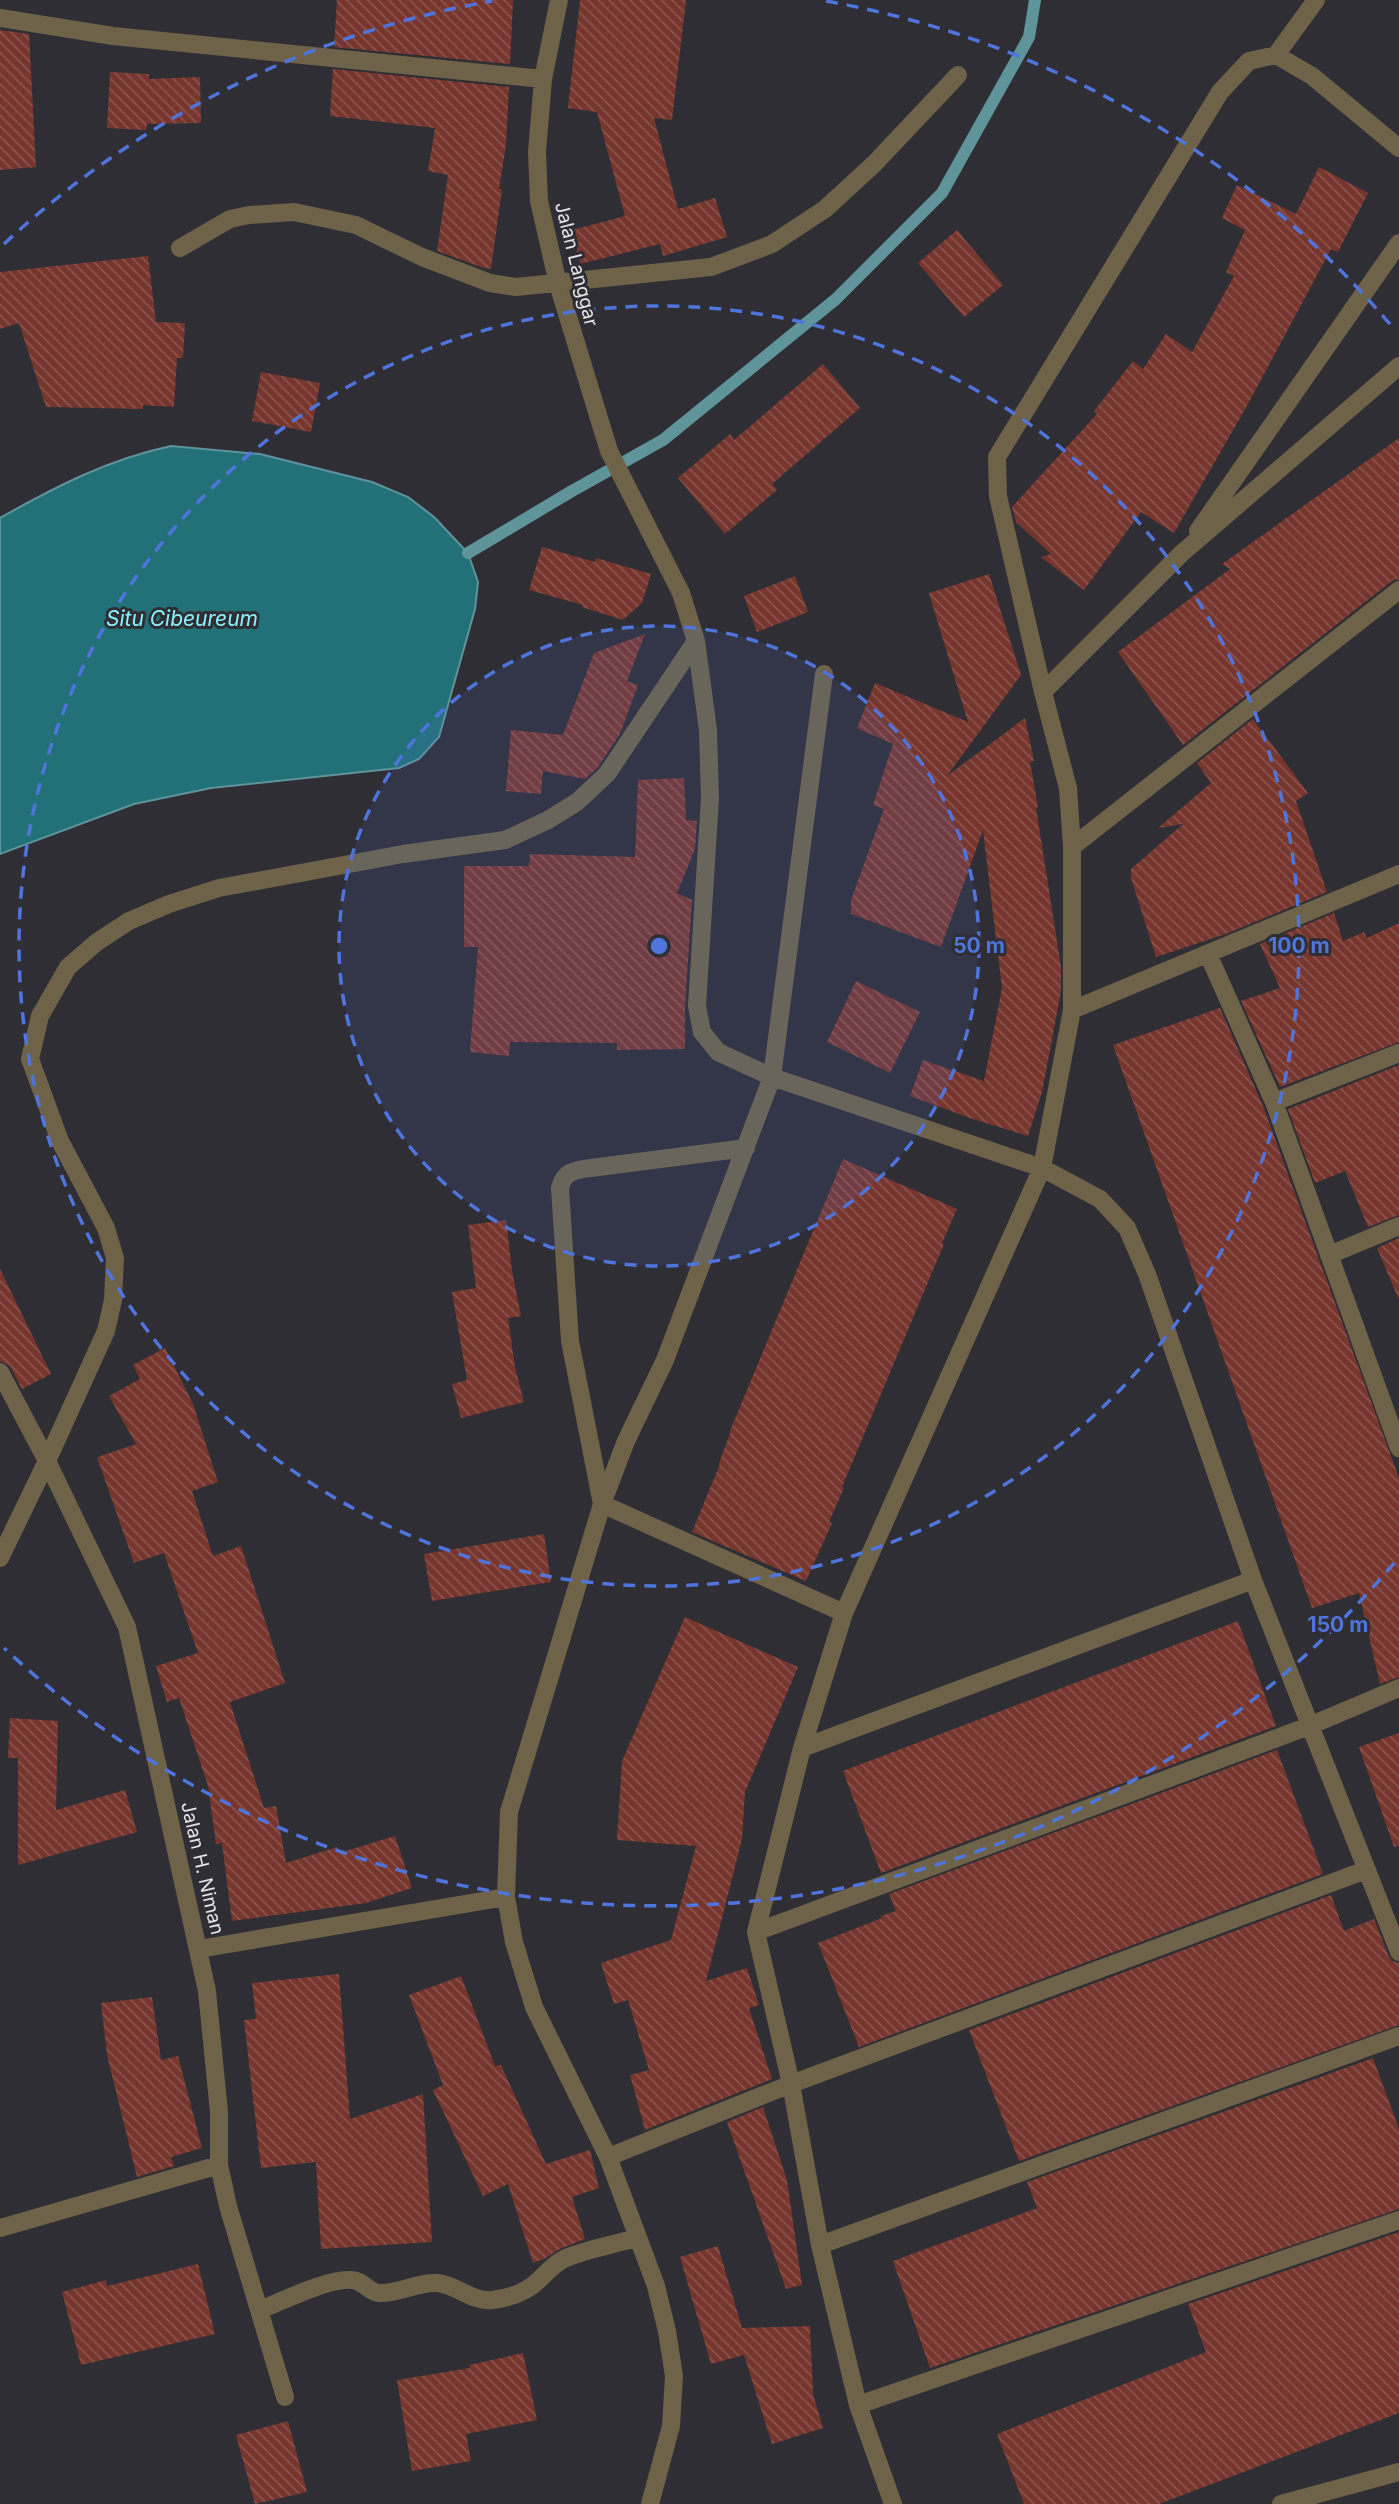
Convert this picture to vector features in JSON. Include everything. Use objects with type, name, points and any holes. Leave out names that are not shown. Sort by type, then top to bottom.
[{"type":"street","name":"Jalan Langgar","points":[[559,0],[543,79],[537,152],[539,201],[558,284],[609,451],[681,593],[696,641],[708,730],[710,798],[697,1006],[702,1032],[718,1052],[772,1077],[1042,1168],[1100,1199],[1127,1228],[1147,1274],[1253,1580],[1399,1952]]},
{"type":"street","points":[[893,2504],[858,2405],[820,2245],[791,2084],[756,1932],[802,1748],[844,1613],[1042,1168],[1072,1010],[1072,847],[1068,788],[998,496],[997,457],[1220,92],[1249,61],[1276,55],[1316,0]]},
{"type":"street","points":[[0,18],[113,36],[543,79]]},
{"type":"street","points":[[1276,55],[1312,76],[1399,148]]},
{"type":"street","points":[[180,248],[230,219],[294,212],[356,225],[422,257],[490,283],[516,287],[711,267],[772,244],[825,209],[874,164],[958,75]]},
{"type":"street","points":[[1182,554],[1399,243]]},
{"type":"street","points":[[1043,692],[1182,554],[1399,366]]},
{"type":"street","points":[[1072,847],[1399,590]]},
{"type":"street","points":[[0,1559],[106,1331],[113,1300],[114,1258],[106,1228],[60,1141],[30,1059],[40,1016],[68,967],[97,942],[129,921],[169,904],[219,888],[402,854],[505,840],[548,820],[577,802],[607,774],[696,641]]},
{"type":"street","points":[[650,2504],[671,2426],[674,2376],[667,2331],[656,2286],[608,2157],[534,2007],[514,1942],[506,1897],[509,1812],[602,1504],[626,1441],[665,1360],[772,1077],[824,674]]},
{"type":"street","points":[[1072,1010],[1399,874]]},
{"type":"street","points":[[1208,954],[1274,1102],[1329,1255],[1391,1398],[1399,1448]]},
{"type":"street","points":[[1274,1102],[1399,1053]]},
{"type":"street","points":[[602,1504],[570,1341],[560,1188],[562,1180],[570,1171],[746,1149]]},
{"type":"street","points":[[1329,1255],[1399,1227]]},
{"type":"street","name":"Jalan H. Niman","points":[[0,1372],[47,1461],[127,1627],[199,1949],[216,2059],[219,2165],[264,2333],[285,2397]]},
{"type":"street","points":[[602,1504],[844,1613]]},
{"type":"street","points":[[802,1748],[1253,1580]]},
{"type":"street","points":[[756,1932],[1309,1726],[1399,1688]]},
{"type":"street","points":[[608,2157],[791,2084],[1366,1870]]},
{"type":"street","points":[[199,1949],[506,1897]]},
{"type":"street","points":[[820,2245],[1399,2036]]},
{"type":"street","points":[[0,2228],[219,2165]]},
{"type":"street","points":[[858,2405],[1399,2221]]},
{"type":"street","points":[[260,2310],[311,2290],[351,2280],[359,2282],[372,2292],[382,2293],[422,2283],[438,2283],[450,2286],[476,2300],[491,2300],[516,2295],[527,2289],[550,2267],[565,2259],[636,2238]]},
{"type":"street","points":[[1281,2504],[1399,2472]]},
{"type":"water","name":"Situ Cibeureum","points":[[171,446],[260,454],[372,482],[408,497],[434,517],[468,553],[478,582],[475,609],[439,737],[419,759],[399,768],[211,788],[134,804],[0,854],[0,518],[41,495],[104,466]]},
{"type":"building","points":[[337,0],[513,0],[510,64],[334,47]]},
{"type":"building","points":[[580,0],[686,0],[672,120],[654,118],[678,209],[715,198],[727,237],[663,256],[660,244],[580,264],[572,230],[625,216],[597,112],[568,108]]},
{"type":"building","points":[[0,30],[29,34],[36,167],[0,170]]},
{"type":"building","points":[[333,69],[509,87],[506,145],[499,189],[502,189],[491,269],[437,251],[448,175],[428,171],[435,128],[330,116]]},
{"type":"building","points":[[110,72],[149,74],[149,79],[200,77],[201,123],[147,124],[146,130],[107,128]]},
{"type":"building","points":[[1319,167],[1368,193],[1338,252],[1331,249],[1248,404],[1174,533],[1141,512],[1084,590],[1041,557],[1051,554],[1016,522],[1012,507],[1097,414],[1094,411],[1133,361],[1143,369],[1166,334],[1192,352],[1234,276],[1226,272],[1245,230],[1222,218],[1237,185],[1296,214]]},
{"type":"building","points":[[957,230],[1003,285],[964,317],[918,263]]},
{"type":"building","points":[[148,256],[156,322],[185,323],[183,358],[177,358],[174,407],[46,407],[19,323],[0,329],[0,272]]},
{"type":"building","points":[[823,364],[860,408],[772,484],[777,490],[725,534],[678,478],[730,434],[734,440]]},
{"type":"building","points":[[261,372],[320,383],[311,432],[252,421]]},
{"type":"building","points":[[1399,438],[1399,579],[1392,581],[1183,745],[1118,652],[1230,569],[1222,564]]},
{"type":"building","points":[[542,547],[595,562],[596,558],[651,574],[642,603],[623,620],[582,607],[583,605],[529,590]]},
{"type":"building","points":[[989,574],[1021,675],[947,776],[1025,718],[1034,761],[1030,762],[1038,807],[1036,808],[1061,967],[1061,991],[1042,1092],[1028,1136],[910,1096],[923,1060],[984,1081],[1002,988],[983,830],[941,947],[851,914],[851,900],[884,809],[873,805],[893,744],[857,728],[875,683],[968,722],[929,593]]},
{"type":"building","points":[[795,576],[808,612],[757,632],[744,596]]},
{"type":"building","points":[[645,634],[627,681],[638,685],[620,734],[598,767],[585,779],[543,771],[541,794],[506,791],[511,730],[563,735],[594,653]]},
{"type":"building","points":[[1253,719],[1308,793],[1296,801],[1327,892],[1226,934],[1156,957],[1131,878],[1131,869],[1183,824],[1158,828],[1211,783],[1197,763]]},
{"type":"building","points":[[684,778],[686,820],[697,821],[695,849],[677,893],[692,900],[685,1049],[617,1050],[617,1043],[510,1042],[509,1056],[470,1052],[478,947],[464,947],[464,866],[529,866],[530,854],[635,857],[638,780]]},
{"type":"building","points":[[1334,913],[1343,941],[1364,932],[1367,938],[1399,923],[1399,1042],[1280,1087],[1241,1001],[1280,988],[1260,944]]},
{"type":"building","points":[[856,981],[920,1012],[890,1073],[827,1042]]},
{"type":"building","points":[[1220,1008],[1263,1106],[1399,1478],[1399,1677],[1380,1684],[1359,1593],[1312,1608],[1113,1045]]},
{"type":"building","points":[[1399,1065],[1399,1215],[1368,1227],[1345,1171],[1315,1183],[1288,1109]]},
{"type":"building","points":[[843,1159],[957,1209],[842,1487],[844,1488],[829,1522],[832,1523],[806,1581],[692,1532],[720,1464],[730,1431]]},
{"type":"building","points":[[506,1220],[521,1316],[508,1318],[515,1367],[524,1402],[461,1418],[452,1384],[467,1380],[452,1292],[476,1288],[468,1225]]},
{"type":"building","points":[[1399,1238],[1399,1300],[1377,1248]]},
{"type":"building","points":[[0,1269],[51,1374],[22,1389],[10,1366],[0,1361]]},
{"type":"building","points":[[165,1348],[193,1404],[218,1482],[192,1491],[213,1556],[241,1546],[285,1683],[230,1702],[264,1808],[276,1806],[286,1863],[337,1847],[339,1853],[395,1836],[412,1888],[366,1903],[232,1921],[222,1843],[216,1844],[208,1786],[179,1698],[167,1702],[156,1666],[198,1653],[164,1553],[134,1563],[97,1457],[136,1444],[109,1396],[140,1379],[133,1365]]},
{"type":"building","points":[[544,1534],[551,1582],[432,1601],[424,1554]]},
{"type":"building","points":[[685,1617],[798,1667],[745,1792],[742,1839],[706,1981],[747,1968],[759,2005],[749,2008],[772,2079],[645,2130],[630,2075],[649,2070],[628,2000],[614,2004],[601,1963],[671,1940],[696,1846],[617,1840],[622,1761]]},
{"type":"building","points":[[1238,1621],[1276,1726],[881,1873],[843,1771]]},
{"type":"building","points":[[10,1718],[58,1721],[56,1810],[125,1790],[137,1832],[18,1865],[18,1758],[8,1758]]},
{"type":"building","points":[[1399,1733],[1399,1846],[1394,1847],[1359,1747]]},
{"type":"building","points":[[1277,1750],[1323,1874],[859,2047],[818,1943],[896,1911],[889,1894]]},
{"type":"building","points":[[1331,1895],[1344,1931],[1374,1919],[1389,1957],[1399,1963],[1399,2025],[1019,2161],[969,2030]]},
{"type":"building","points":[[339,1974],[350,2119],[423,2094],[432,2242],[321,2249],[316,2162],[261,2168],[244,2020],[256,2019],[252,1983]]},
{"type":"building","points":[[461,1976],[495,2066],[501,2065],[546,2164],[590,2150],[599,2188],[572,2197],[585,2239],[533,2263],[508,2184],[483,2196],[433,2090],[443,2085],[409,1995]]},
{"type":"building","points":[[152,1997],[161,2060],[178,2056],[202,2148],[171,2157],[174,2166],[137,2177],[107,2055],[101,2003]]},
{"type":"building","points":[[1373,2058],[1399,2129],[1399,2209],[930,2368],[893,2261],[1037,2208],[1027,2182]]},
{"type":"building","points":[[763,2107],[787,2180],[802,2285],[786,2289],[727,2122]]},
{"type":"building","points":[[1399,2232],[1399,2413],[1159,2504],[1024,2504],[997,2434],[1206,2352],[1188,2304]]},
{"type":"building","points":[[718,2246],[742,2328],[810,2326],[813,2394],[823,2428],[772,2444],[744,2355],[711,2364],[680,2257]]},
{"type":"building","points":[[198,2264],[215,2334],[81,2365],[62,2292],[106,2280],[107,2286]]},
{"type":"building","points":[[523,2353],[537,2420],[466,2434],[471,2461],[412,2471],[397,2380],[470,2368],[469,2365]]},
{"type":"building","points":[[288,2421],[307,2492],[255,2504],[236,2435]]},
{"type":"waterway","points":[[468,553],[663,440],[836,299],[942,193],[1029,37],[1035,0]]}]
